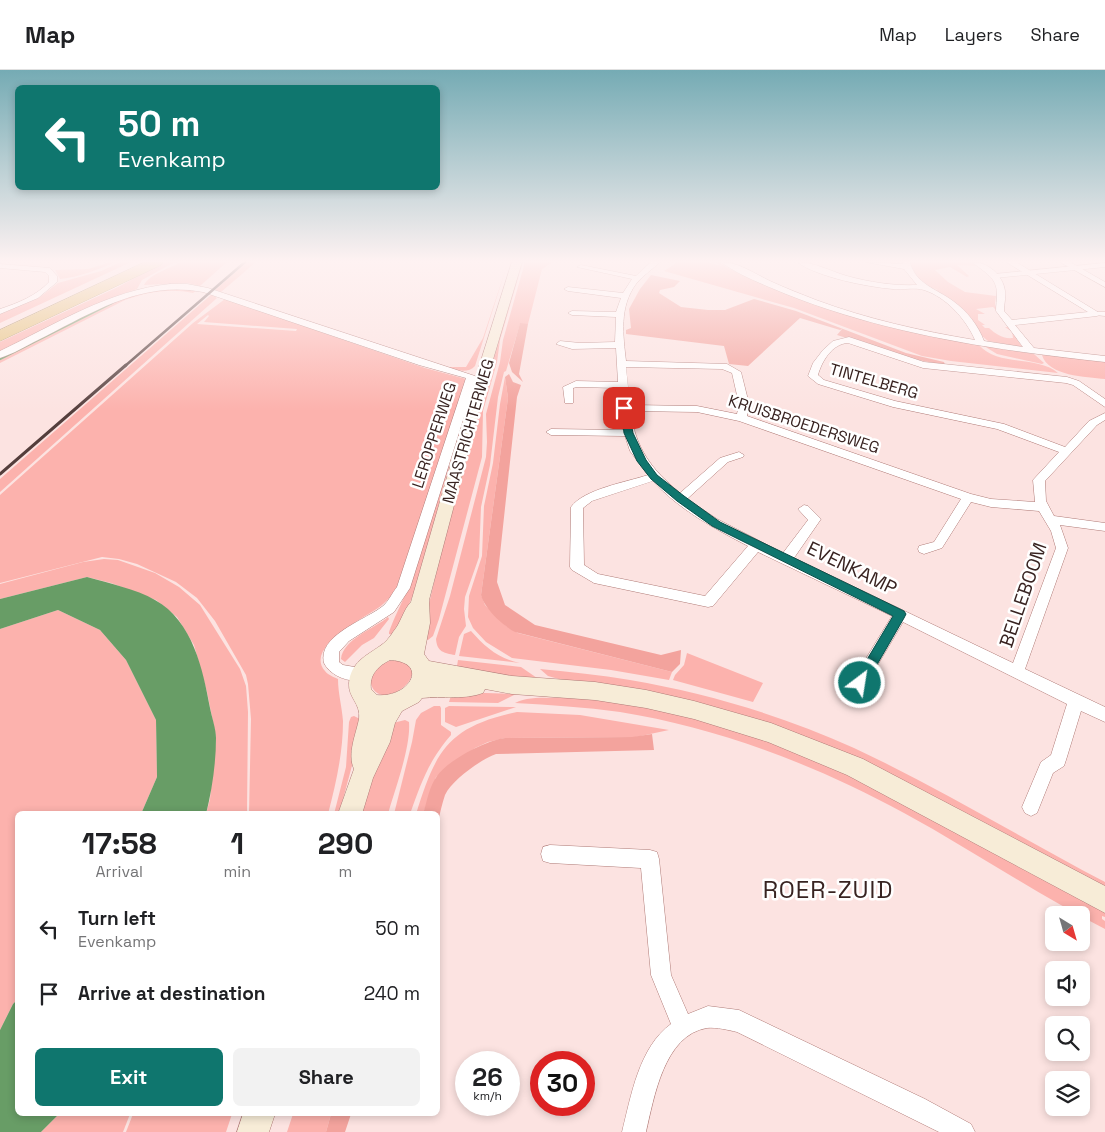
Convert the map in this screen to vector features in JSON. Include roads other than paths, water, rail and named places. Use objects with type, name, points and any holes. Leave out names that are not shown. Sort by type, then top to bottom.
[{"type":"highway","points":[[0,329],[37,312]]},
{"type":"highway","points":[[0,336],[52,312]]},
{"type":"main road","name":"MAASTRICHTERWEG","points":[[388,652],[402,636],[420,600],[502,312]]},
{"type":"main road","name":"MAASTRICHTERWEG","points":[[418,663],[420,600]]},
{"type":"main road","points":[[362,776],[365,740],[371,720],[371,710],[368,700],[360,689],[361,674],[369,662],[388,652],[401,652],[418,663],[512,685]]},
{"type":"main road","points":[[368,700],[380,705],[395,704],[405,700],[417,690],[423,679],[418,663]]},
{"type":"main road","points":[[417,690],[440,687],[462,688],[512,685],[595,692],[646,699],[694,710],[771,733],[855,767],[1105,900]]},
{"type":"main road","points":[[351,811],[362,776],[395,704]]},
{"type":"main road","points":[[253,1132],[258,1116]]},
{"type":"street","name":"LEROPPERWEG","points":[[0,355],[88,312]]},
{"type":"street","name":"LEROPPERWEG","points":[[269,312],[422,363],[470,376],[471,379],[402,588],[388,610],[346,636],[334,646],[330,653],[331,662],[335,668],[343,672],[361,674]]},
{"type":"street","name":"EVENKAMP","points":[[620,312],[622,385],[628,433],[642,461],[654,477],[680,499],[716,524],[1105,714]]},
{"type":"street","points":[[846,312],[908,329],[981,344],[1105,359]]},
{"type":"street","points":[[961,312],[979,336],[981,344]]},
{"type":"street","points":[[1000,312],[1031,351]]},
{"type":"street","points":[[572,313],[619,316]]},
{"type":"street","points":[[1010,323],[1101,314]]},
{"type":"street","name":"TINTELBERG","points":[[1066,450],[1000,426],[880,400],[821,382],[815,379],[813,374],[819,360],[836,342],[849,340],[923,365],[1067,380],[1076,383],[1105,404]]},
{"type":"street","points":[[560,344],[570,347],[578,344],[620,345]]},
{"type":"street","points":[[569,359],[568,350],[570,347]]},
{"type":"street","points":[[622,364],[724,366],[732,368],[736,372],[744,404],[742,418]]},
{"type":"street","points":[[569,400],[568,387],[576,384],[622,385]]},
{"type":"street","name":"KRUISBROEDERSWEG","points":[[624,408],[697,410],[742,418],[968,497],[991,503],[1042,507]]},
{"type":"street","points":[[1042,507],[1039,497],[1039,480],[1093,422],[1105,416]]},
{"type":"street","points":[[551,432],[628,433]]},
{"type":"street","points":[[680,499],[724,460],[739,455]]},
{"type":"street","points":[[654,477],[588,498],[577,506],[577,566],[594,578],[708,602],[756,544]]},
{"type":"street","points":[[924,549],[938,545],[968,497]]},
{"type":"street","name":"BELLEBOOM","points":[[1017,671],[1062,548],[1060,534],[1042,507]]},
{"type":"street","name":"EVENKAMP","points":[[786,559],[815,519],[804,509]]},
{"type":"street","points":[[1052,520],[1105,527]]},
{"type":"street","name":"EVENKAMP","points":[[860,683],[900,614]]},
{"type":"street","points":[[1031,807],[1047,768],[1058,760],[1076,700]]},
{"type":"street","points":[[550,854],[650,859],[661,975],[683,1027]]},
{"type":"street","points":[[634,1132],[649,1072],[664,1044],[683,1027],[706,1017],[739,1021],[917,1107],[963,1132]]},
{"type":"waterway","points":[[0,359],[95,312]]},
{"type":"railway","points":[[125,366],[188,312]]},
{"type":"railway","points":[[0,474],[126,365]]},
{"type":"district","name":"ROER-ZUID","points":[[828,889]]}]
